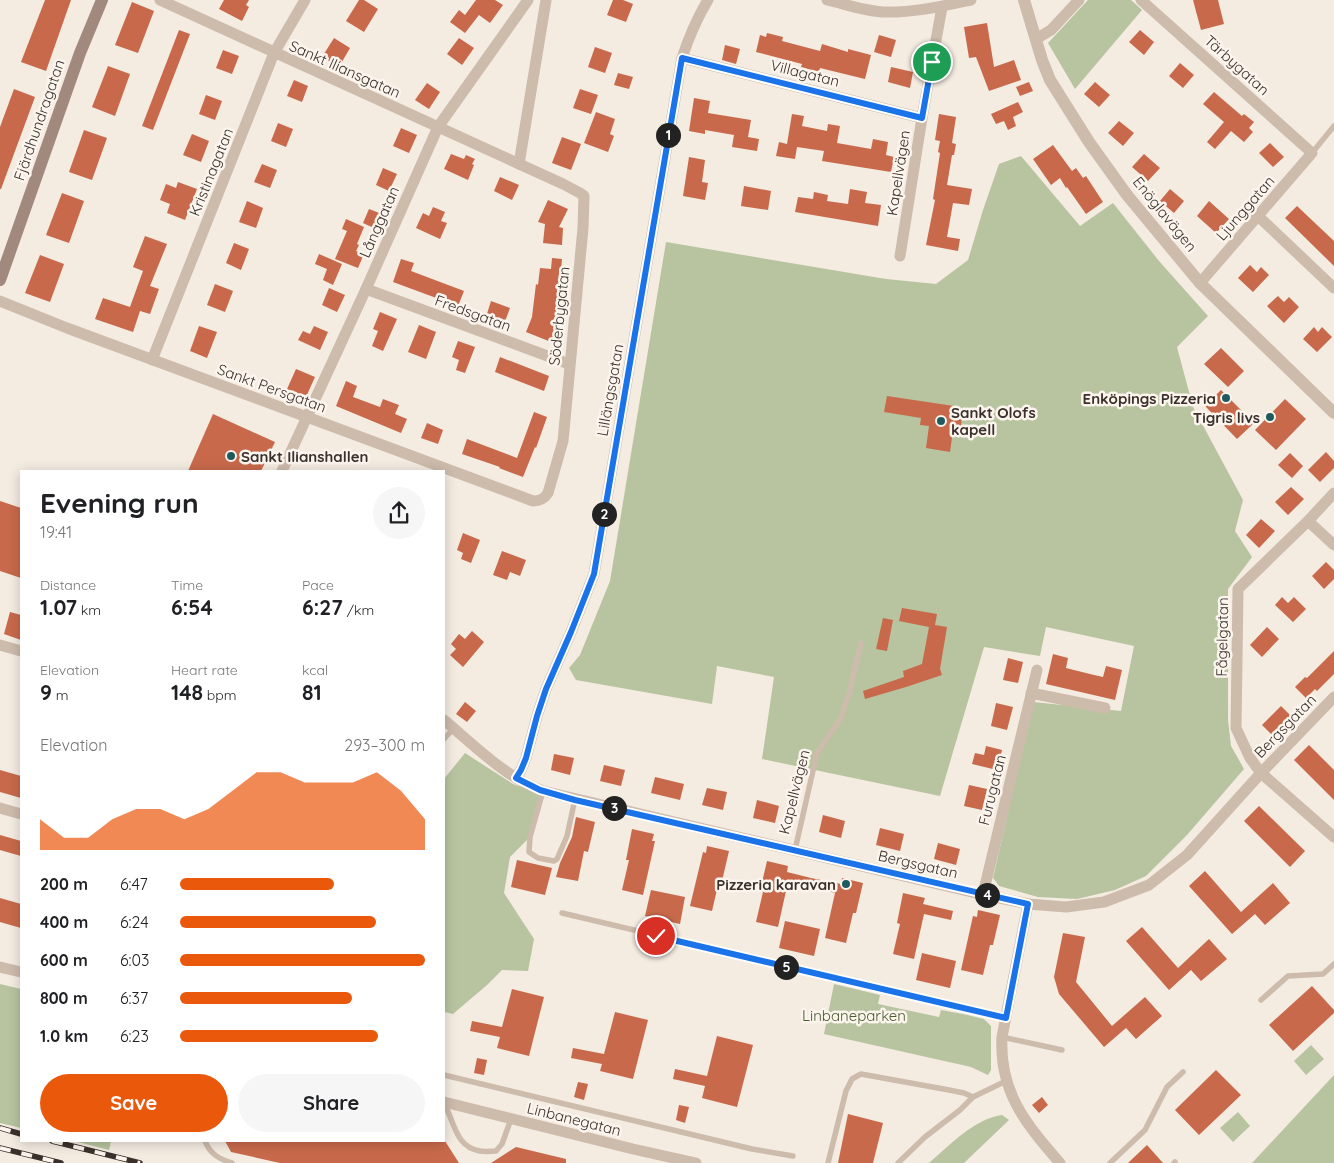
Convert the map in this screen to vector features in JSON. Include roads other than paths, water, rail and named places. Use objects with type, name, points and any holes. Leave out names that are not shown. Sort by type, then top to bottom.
[{"type":"main road","name":"Fjärdhundragatan","points":[[0,280],[80,53],[102,0]]},
{"type":"street","name":"Sankt Iliansgatan","points":[[160,0],[518,164]]},
{"type":"street","name":"Kristinagatan","points":[[152,360],[274,53],[306,0]]},
{"type":"street","name":"Långgatan","points":[[282,470],[438,128],[528,0]]},
{"type":"street","points":[[518,164],[546,0]]},
{"type":"street","name":"Lillängsgatan","points":[[516,778],[526,758],[546,689],[594,574],[682,58],[690,35],[708,0]]},
{"type":"street","points":[[827,0],[882,12],[911,11],[971,0]]},
{"type":"street","name":"Enöglavägen","points":[[1024,0],[1050,80],[1089,142],[1127,194],[1200,283],[1334,413]]},
{"type":"street","points":[[1036,39],[1052,30],[1078,0]]},
{"type":"street","name":"Tärbygatan","points":[[1141,0],[1312,153]]},
{"type":"street","name":"Kapellvägen","points":[[900,256],[942,6]]},
{"type":"street","name":"Villagatan","points":[[682,58],[922,118]]},
{"type":"street","name":"Ljunggatan","points":[[1200,283],[1312,153]]},
{"type":"street","name":"Söderbygatan","points":[[518,164],[563,184],[584,196],[584,228],[562,441],[548,493],[540,501],[533,501]]},
{"type":"street","points":[[1258,216],[1334,288]]},
{"type":"street","name":"Fredsgatan","points":[[366,289],[569,364]]},
{"type":"street","name":"Sankt Persgatan","points":[[0,301],[152,360],[533,501]]},
{"type":"street","name":"Fågelgatan","points":[[1334,493],[1238,589],[1236,728],[1250,758],[1262,773],[1334,837]]},
{"type":"street","points":[[1308,521],[1334,545]]},
{"type":"street","points":[[0,645],[20,652]]},
{"type":"street","name":"Furugatan","points":[[983,894],[1036,670]]},
{"type":"street","points":[[1031,693],[1105,708]]},
{"type":"street","name":"Bergsgatan","points":[[445,721],[485,755],[516,778],[543,791],[575,800],[1028,904],[1066,907],[1104,902],[1149,885],[1186,855],[1334,698]]},
{"type":"street","points":[[0,808],[20,814]]},
{"type":"street","points":[[1028,904],[1001,1048],[1006,1081],[1011,1096],[1033,1132],[1060,1163]]},
{"type":"street","points":[[0,967],[20,972]]},
{"type":"street","name":"Linbanegatan","points":[[445,1103],[696,1163]]},
{"type":"lane","points":[[1312,153],[1334,126]]},
{"type":"lane","name":"Kapellvägen","points":[[795,850],[817,753],[841,718],[849,693],[860,643]]},
{"type":"lane","points":[[445,739],[454,728]]},
{"type":"lane","points":[[543,791],[530,837],[529,852],[538,858],[554,861],[557,859],[567,836],[575,800]]},
{"type":"lane","points":[[562,913],[1006,1018]]},
{"type":"lane","points":[[1261,1000],[1288,976],[1323,974],[1334,964]]},
{"type":"lane","points":[[1002,1037],[1062,1050]]},
{"type":"lane","points":[[1110,1163],[1145,1130],[1167,1087],[1183,1072]]},
{"type":"lane","points":[[828,1163],[846,1092],[852,1080],[862,1074],[973,1097]]},
{"type":"lane","points":[[445,1075],[752,1149],[793,1156]]},
{"type":"lane","points":[[898,1163],[925,1137],[960,1110],[973,1097],[1006,1081]]},
{"type":"lane","points":[[445,1105],[460,1141],[480,1152],[496,1151],[502,1144],[511,1118]]},
{"type":"lane","points":[[205,1142],[216,1157],[232,1163]]},
{"type":"railway","points":[[0,1128],[20,1134]]},
{"type":"railway","points":[[56,1142],[140,1163]]},
{"type":"railway","points":[[0,1148],[61,1163]]},
{"type":"place","name":"Enköpings Pizzeria","points":[[1226,398]]},
{"type":"place","name":"Tigris livs","points":[[1270,417]]},
{"type":"place","name":"Sankt Olofs kapell","points":[[941,421]]},
{"type":"place","name":"Sankt Ilianshallen","points":[[231,456]]},
{"type":"place","name":"Pizzeria karavan","points":[[846,884]]},
{"type":"park label","name":"Linbaneparken","points":[[854,1015]]}]
